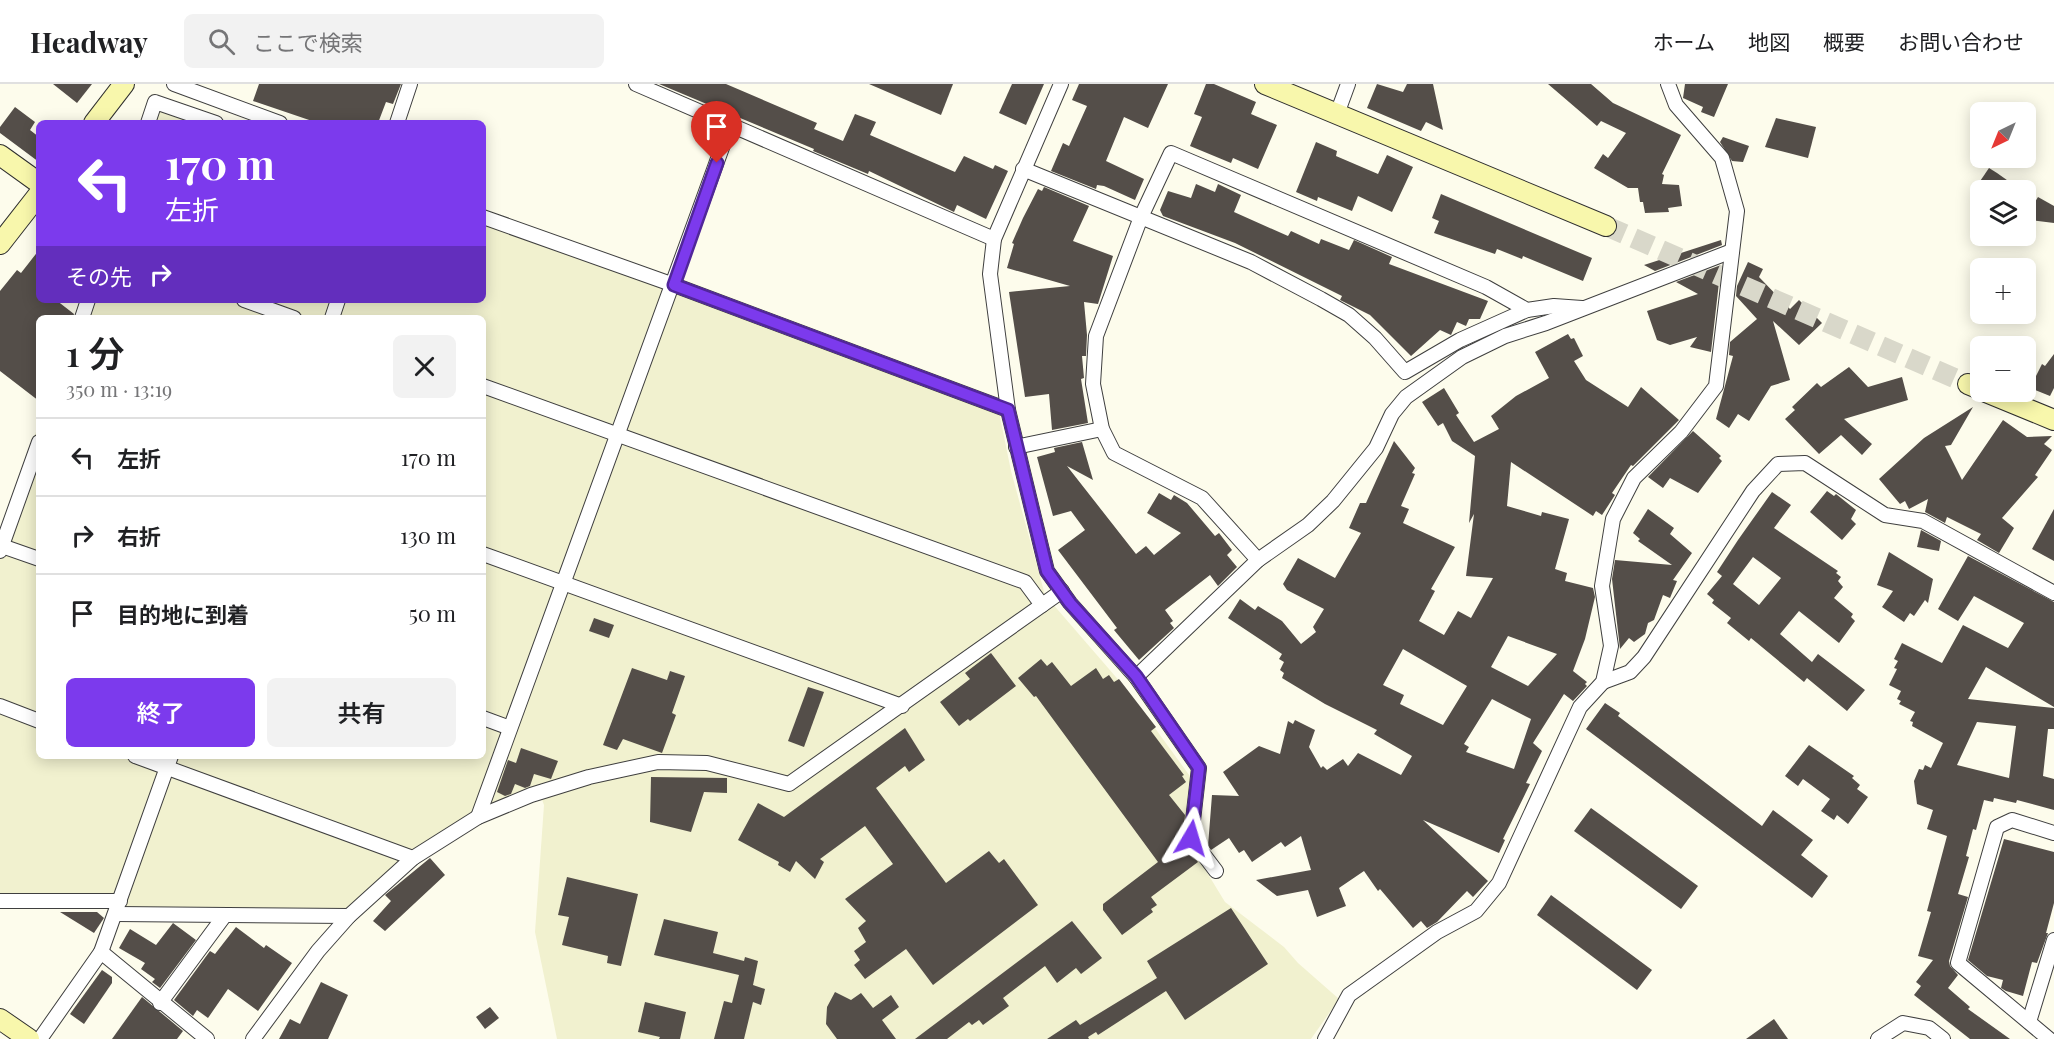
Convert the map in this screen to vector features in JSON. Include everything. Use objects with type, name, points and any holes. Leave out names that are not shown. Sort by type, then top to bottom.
[{"type":"street","points":[[96,120],[124,84]]},
{"type":"street","points":[[174,84],[272,120]]},
{"type":"street","points":[[398,120],[410,84]]},
{"type":"street","points":[[636,84],[731,123],[994,239]]},
{"type":"street","points":[[1061,84],[994,239],[990,274],[1008,410],[1047,571],[1136,676],[1199,768],[1191,838],[1216,871]]},
{"type":"street","points":[[1265,84],[1606,226]]},
{"type":"street","points":[[1336,114],[1348,84]]},
{"type":"street","points":[[1603,682],[1611,646],[1602,586],[1612,519],[1634,478],[1681,432],[1716,386],[1737,211],[1722,159],[1676,105],[1668,84]]},
{"type":"street","points":[[149,120],[155,102],[207,120]]},
{"type":"street","points":[[478,817],[674,285],[731,123]]},
{"type":"street","points":[[1258,560],[1202,498],[1114,453],[1102,429],[1094,384],[1096,336],[1141,217],[1171,153],[1486,287],[1527,310]]},
{"type":"street","points":[[0,155],[36,181]]},
{"type":"street","points":[[1023,169],[1251,262],[1321,299],[1349,315],[1375,338],[1405,372],[1460,340],[1527,310],[1554,306],[1582,308]]},
{"type":"street","points":[[0,244],[36,198]]},
{"type":"street","points":[[486,218],[674,285],[1008,410]]},
{"type":"street","points":[[1136,676],[1258,560],[1308,525],[1333,501],[1376,448],[1392,414],[1406,397],[1462,357],[1505,336],[1732,251]]},
{"type":"street","points":[[252,303],[286,315]]},
{"type":"street","points":[[486,387],[1025,582],[1042,605]]},
{"type":"street","points":[[2011,402],[2054,420]]},
{"type":"street","points":[[1016,447],[1102,429]]},
{"type":"street","points":[[36,450],[1,549],[36,558]]},
{"type":"street","points":[[1325,1039],[1350,995],[1437,932],[1476,911],[1499,884],[1580,707],[1603,682],[1630,672],[1644,657],[1753,490],[1778,464],[1805,463],[1885,515],[1923,521],[2054,593]]},
{"type":"street","points":[[486,555],[902,706]]},
{"type":"street","points":[[253,1039],[318,951],[349,916],[413,858],[478,817],[531,795],[589,777],[658,762],[707,763],[789,784],[1062,591]]},
{"type":"street","points":[[0,706],[36,720]]},
{"type":"street","points":[[486,719],[510,728]]},
{"type":"street","points":[[152,759],[169,762],[413,858]]},
{"type":"street","points":[[40,1039],[101,952],[169,762]]},
{"type":"street","points":[[2049,1039],[1958,963],[1997,827],[2012,820],[2054,833]]},
{"type":"street","points":[[0,901],[225,915],[349,916]]},
{"type":"street","points":[[160,1003],[225,915]]},
{"type":"street","points":[[2029,1022],[2054,940]]},
{"type":"street","points":[[101,952],[160,1003],[207,1039]]},
{"type":"street","points":[[0,1018],[28,1039]]},
{"type":"street","points":[[1878,1039],[1904,1023],[1929,1028],[1943,1039]]},
{"type":"green space","points":[[152,94],[223,120],[144,120]]},
{"type":"green space","points":[[486,216],[997,402],[1011,471],[1045,595],[1128,691],[1192,779],[1186,838],[1225,902],[1284,947],[1298,963],[1339,999],[1311,1039],[557,1039],[535,932],[544,805],[541,797],[486,818],[454,835],[347,913],[0,903],[0,536],[36,432],[36,759],[486,759],[486,315],[76,315],[80,303],[486,303]]},
{"type":"building","points":[[53,84],[92,84],[77,103]]},
{"type":"building","points":[[259,84],[401,84],[393,104],[386,102],[379,120],[309,120],[253,101]]},
{"type":"building","points":[[659,84],[726,84],[817,123],[814,129],[843,141],[855,114],[876,122],[870,135],[955,172],[964,156],[993,169],[995,165],[1008,171],[986,219],[957,205],[954,212],[869,171],[868,174]]},
{"type":"building","points":[[869,84],[953,84],[941,115]]},
{"type":"building","points":[[1012,84],[1044,84],[1026,125],[999,113]]},
{"type":"building","points":[[1079,84],[1168,84],[1148,128],[1124,117],[1106,161],[1144,179],[1135,200],[1104,186],[1097,185],[1096,189],[1051,171],[1063,143],[1069,146],[1087,106],[1072,100]]},
{"type":"building","points":[[1206,84],[1214,84],[1256,102],[1251,114],[1277,125],[1258,169],[1233,158],[1231,163],[1190,146],[1202,117],[1194,114]]},
{"type":"building","points":[[1377,84],[1403,92],[1407,84],[1433,84],[1443,130],[1426,122],[1421,131],[1367,108]]},
{"type":"building","points":[[1548,84],[1591,84],[1613,103],[1681,135],[1662,174],[1664,175],[1662,184],[1679,185],[1682,206],[1668,208],[1669,212],[1645,213],[1643,202],[1640,202],[1638,188],[1628,188],[1594,168],[1603,154],[1608,158],[1626,133],[1601,121],[1597,126]]},
{"type":"building","points":[[1685,84],[1728,84],[1714,117],[1701,112],[1703,107],[1683,98]]},
{"type":"building","points":[[15,107],[35,122],[30,130],[36,135],[36,160],[0,133],[0,127]]},
{"type":"building","points":[[1776,118],[1816,127],[1808,158],[1765,147]]},
{"type":"building","points":[[1723,137],[1749,146],[1743,162],[1732,161],[1720,142]]},
{"type":"building","points":[[1316,142],[1337,151],[1336,156],[1378,174],[1387,155],[1413,167],[1392,212],[1358,196],[1352,211],[1318,197],[1317,201],[1296,192]]},
{"type":"building","points":[[1989,168],[2007,180],[1981,180]]},
{"type":"building","points":[[1196,184],[1215,192],[1218,184],[1241,195],[1234,212],[1288,236],[1291,231],[1319,244],[1321,239],[1349,250],[1354,240],[1392,257],[1389,264],[1488,301],[1480,319],[1469,319],[1466,326],[1457,322],[1451,335],[1440,330],[1411,356],[1370,315],[1340,300],[1342,296],[1235,243],[1163,216],[1160,210],[1168,191],[1191,198]]},
{"type":"building","points":[[1044,187],[1089,206],[1073,241],[1113,256],[1098,304],[1084,302],[1087,335],[1086,356],[1082,356],[1084,378],[1081,379],[1088,423],[1052,430],[1049,394],[1025,397],[1009,292],[1070,286],[1007,268],[1014,244],[1012,243],[1023,218],[1038,189],[1042,191]]},
{"type":"building","points":[[1441,194],[1592,258],[1583,281],[1523,256],[1522,259],[1497,249],[1495,254],[1434,233],[1439,221],[1432,218]]},
{"type":"building","points":[[2038,197],[2054,206],[2054,223],[2036,221]]},
{"type":"building","points":[[1721,240],[1722,245],[1655,271],[1644,265]]},
{"type":"building","points":[[36,254],[36,303],[60,303],[74,314],[36,315],[36,399],[0,371],[0,291],[17,270],[21,273]]},
{"type":"building","points":[[1748,262],[1763,269],[1759,277],[1790,309],[1799,300],[1822,323],[1799,345],[1773,321],[1790,380],[1771,386],[1749,421],[1738,414],[1729,428],[1716,419],[1733,356],[1729,355],[1730,342],[1757,319],[1736,296],[1737,286]]},
{"type":"building","points":[[1721,265],[1711,352],[1690,347],[1697,337],[1670,345],[1657,340],[1647,311],[1698,294],[1676,282]]},
{"type":"building","points":[[1568,334],[1571,339],[1574,338],[1583,356],[1574,361],[1586,380],[1628,407],[1641,387],[1679,420],[1633,466],[1631,465],[1612,493],[1615,495],[1602,515],[1596,511],[1593,516],[1511,462],[1507,506],[1541,516],[1542,512],[1569,519],[1555,569],[1567,573],[1565,581],[1593,588],[1595,597],[1585,639],[1573,671],[1587,682],[1585,684],[1587,686],[1573,701],[1564,694],[1533,743],[1542,751],[1526,783],[1530,784],[1503,839],[1505,840],[1499,853],[1423,820],[1488,881],[1473,897],[1467,891],[1437,922],[1427,928],[1421,921],[1413,928],[1380,889],[1378,891],[1364,871],[1339,888],[1346,906],[1317,917],[1308,890],[1277,896],[1256,880],[1311,870],[1301,836],[1285,847],[1281,842],[1252,862],[1244,850],[1239,853],[1229,838],[1211,850],[1208,846],[1212,795],[1239,796],[1223,772],[1259,746],[1280,754],[1288,721],[1293,724],[1295,720],[1315,730],[1309,747],[1321,768],[1323,766],[1327,770],[1343,759],[1348,766],[1358,753],[1401,775],[1412,756],[1374,734],[1377,730],[1325,704],[1282,678],[1284,673],[1280,670],[1284,662],[1279,659],[1282,654],[1228,618],[1240,599],[1255,610],[1258,606],[1282,621],[1301,644],[1316,632],[1313,627],[1324,609],[1287,590],[1283,584],[1298,558],[1335,578],[1361,533],[1349,528],[1360,503],[1366,503],[1394,441],[1415,468],[1412,473],[1415,474],[1401,506],[1409,509],[1403,523],[1455,547],[1431,589],[1435,591],[1419,621],[1444,635],[1458,611],[1471,618],[1493,578],[1466,576],[1474,514],[1469,523],[1475,456],[1452,441],[1443,423],[1438,426],[1422,402],[1444,388],[1459,413],[1456,415],[1474,442],[1499,429],[1491,416],[1516,396],[1549,378],[1535,352]],"holes":[[[1508,636],[1557,654],[1528,686],[1491,667]],[[1403,649],[1467,686],[1443,725],[1400,704],[1404,695],[1383,685]],[[1492,699],[1531,719],[1514,769],[1466,752],[1469,747],[1464,744]]]},
{"type":"building","points":[[2054,354],[2054,388],[2050,396],[2036,390],[2036,376],[2042,364],[2045,366]]},
{"type":"building","points":[[1849,367],[1868,387],[1902,377],[1908,400],[1844,419],[1872,444],[1862,455],[1841,435],[1819,454],[1785,419],[1795,410],[1792,407],[1817,383],[1821,387]]},
{"type":"building","points":[[1973,407],[1951,445],[1945,446],[1962,480],[2003,420],[2027,437],[2052,436],[2044,444],[2052,450],[2035,475],[2038,477],[2002,518],[2014,528],[1999,553],[1977,540],[1981,534],[1947,517],[1945,523],[1925,512],[1928,499],[1909,509],[1905,501],[1900,504],[1879,479],[1924,438]]},
{"type":"building","points":[[1693,431],[1721,456],[1719,458],[1722,461],[1698,493],[1670,478],[1663,488],[1648,477]]},
{"type":"building","points":[[1082,442],[1093,480],[1067,466],[1136,554],[1146,546],[1154,555],[1181,533],[1147,513],[1159,493],[1171,500],[1174,495],[1187,503],[1215,536],[1219,533],[1232,550],[1227,555],[1237,567],[1218,586],[1210,575],[1165,610],[1173,621],[1170,623],[1174,628],[1139,660],[1114,630],[1117,628],[1058,550],[1085,530],[1071,511],[1053,516],[1037,457],[1055,452],[1054,448]]},
{"type":"building","points":[[1827,491],[1834,496],[1836,494],[1856,510],[1851,519],[1856,524],[1842,540],[1810,512]]},
{"type":"building","points":[[1772,492],[1791,505],[1774,528],[1838,571],[1836,573],[1841,577],[1838,581],[1843,587],[1834,598],[1853,614],[1851,617],[1855,621],[1839,643],[1799,611],[1780,634],[1812,662],[1818,654],[1865,690],[1847,711],[1807,678],[1804,682],[1751,638],[1749,641],[1727,623],[1731,618],[1712,603],[1714,600],[1707,594],[1722,576],[1717,572]],"holes":[[[1753,557],[1781,578],[1759,605],[1733,584]]]},
{"type":"building","points":[[1648,509],[1674,528],[1670,534],[1692,553],[1673,580],[1677,581],[1670,598],[1663,595],[1654,620],[1648,623],[1645,634],[1634,642],[1629,638],[1620,649],[1612,579],[1615,560],[1672,565],[1638,541],[1640,539],[1633,533]]},
{"type":"building","points":[[2054,509],[2054,561],[2032,549]]},
{"type":"building","points":[[1921,530],[1941,541],[1939,551],[1917,547]]},
{"type":"building","points":[[1889,552],[1933,579],[1928,603],[1925,600],[1914,616],[1910,613],[1904,622],[1882,607],[1893,591],[1877,585]]},
{"type":"building","points":[[1968,556],[2054,602],[2054,707],[1986,667],[1968,699],[2054,708],[2054,729],[2048,729],[2043,776],[2054,779],[2054,810],[2017,800],[2016,803],[1994,798],[1993,802],[1984,800],[1966,856],[1969,857],[1958,894],[1968,897],[1949,961],[1950,966],[1958,975],[1948,988],[1970,1007],[1968,1009],[2010,1039],[1970,1039],[1914,995],[1921,986],[1916,982],[1933,960],[1918,956],[1931,912],[1927,911],[1947,836],[1927,829],[1933,810],[1917,804],[1914,781],[1919,769],[1923,770],[1925,765],[1931,768],[1943,743],[1912,726],[1913,722],[1910,721],[1915,712],[1899,704],[1901,701],[1897,699],[1901,691],[1889,685],[1897,669],[1894,668],[1898,661],[1894,659],[1902,643],[1942,663],[1963,625],[2008,648],[2024,623],[1974,596],[1958,621],[1938,609]],"holes":[[[1977,722],[2016,726],[2009,778],[1957,765]]]},
{"type":"building","points":[[594,618],[614,625],[609,638],[589,631]]},
{"type":"building","points":[[991,653],[1016,686],[970,721],[968,719],[959,726],[940,702],[970,679],[965,673]]},
{"type":"building","points":[[1041,659],[1047,666],[1052,662],[1071,686],[1096,668],[1103,679],[1109,675],[1114,682],[1119,679],[1156,727],[1151,731],[1184,775],[1182,776],[1186,782],[1169,795],[1185,815],[1183,843],[1198,862],[1151,897],[1157,905],[1151,909],[1153,912],[1122,935],[1103,910],[1103,904],[1158,862],[1036,696],[1034,697],[1018,678]]},
{"type":"building","points":[[632,668],[667,680],[670,671],[685,676],[672,713],[676,715],[662,753],[623,739],[617,750],[603,745]]},
{"type":"building","points":[[808,687],[824,692],[804,747],[788,741]]},
{"type":"building","points":[[1605,703],[1620,713],[1618,716],[1762,826],[1773,810],[1813,840],[1801,855],[1828,876],[1812,898],[1586,729]]},
{"type":"building","points":[[905,728],[925,760],[909,772],[905,766],[876,788],[946,883],[989,851],[999,863],[1004,859],[1038,905],[933,985],[906,949],[865,979],[854,965],[860,960],[854,951],[866,942],[858,928],[866,921],[845,899],[893,864],[865,826],[820,859],[824,862],[815,879],[796,861],[790,872],[778,865],[779,862],[738,840],[758,803],[784,817]]},
{"type":"building","points":[[1809,745],[1854,776],[1852,778],[1860,785],[1857,789],[1868,797],[1848,824],[1837,815],[1834,820],[1821,811],[1830,799],[1803,779],[1798,786],[1785,776]]},
{"type":"building","points":[[521,748],[558,761],[551,779],[534,774],[530,786],[525,788],[515,784],[511,794],[505,796],[497,792],[508,760],[516,763]]},
{"type":"building","points":[[651,777],[727,778],[727,793],[704,792],[691,832],[650,822]]},
{"type":"building","points":[[1591,808],[1698,886],[1681,909],[1574,831]]},
{"type":"building","points":[[2004,839],[2054,852],[2054,903],[2046,933],[2048,933],[2037,963],[2032,962],[2023,996],[2001,988],[2003,980],[1987,976],[1968,960]]},
{"type":"building","points":[[430,858],[445,875],[385,931],[373,921],[391,901],[385,895]]},
{"type":"building","points":[[567,877],[638,894],[621,966],[607,963],[608,956],[562,945],[569,917],[558,915]]},
{"type":"building","points":[[1551,895],[1652,970],[1637,990],[1537,915]]},
{"type":"building","points":[[1231,908],[1268,964],[1185,1020],[1166,991],[1098,1035],[1096,1032],[1088,1037],[1089,1039],[1047,1039],[1076,1020],[1080,1025],[1157,978],[1147,961]]},
{"type":"building","points":[[60,912],[97,912],[104,918],[94,933]]},
{"type":"building","points":[[664,919],[718,932],[713,953],[744,961],[745,957],[758,961],[753,985],[765,989],[761,1005],[753,1002],[744,1039],[714,1039],[724,1001],[732,1003],[739,975],[654,955]]},
{"type":"building","points":[[1072,921],[1102,958],[1081,974],[1076,968],[1057,983],[1045,966],[1003,998],[1009,1006],[983,1025],[979,1020],[972,1025],[969,1022],[947,1039],[915,1039]]},
{"type":"building","points":[[173,923],[196,940],[160,988],[152,982],[155,979],[141,969],[145,963],[119,948],[130,929],[156,945]]},
{"type":"building","points":[[236,927],[264,948],[266,945],[292,963],[258,1011],[228,989],[208,1018],[197,1010],[193,1016],[174,1000],[210,951],[215,954]]},
{"type":"building","points":[[102,970],[112,977],[112,983],[84,1024],[70,1014]]},
{"type":"building","points":[[321,982],[348,995],[328,1039],[279,1039],[290,1019],[300,1024]]},
{"type":"building","points":[[835,992],[851,1000],[861,993],[873,1008],[891,995],[899,1007],[882,1020],[896,1039],[837,1039],[826,1024],[827,1007]]},
{"type":"building","points":[[142,997],[183,1031],[177,1039],[112,1039]]},
{"type":"building","points":[[645,1002],[686,1012],[680,1039],[659,1039],[660,1037],[638,1032]]},
{"type":"building","points":[[490,1007],[499,1018],[485,1029],[476,1017]]},
{"type":"building","points":[[1774,1019],[1788,1039],[1746,1039]]},
{"type":"tunnel","points":[[1606,226],[1968,384]]},
{"type":"route","points":[[717,163],[674,285],[1008,410],[1047,571],[1070,603],[1136,676],[1199,768],[1191,838]]}]
